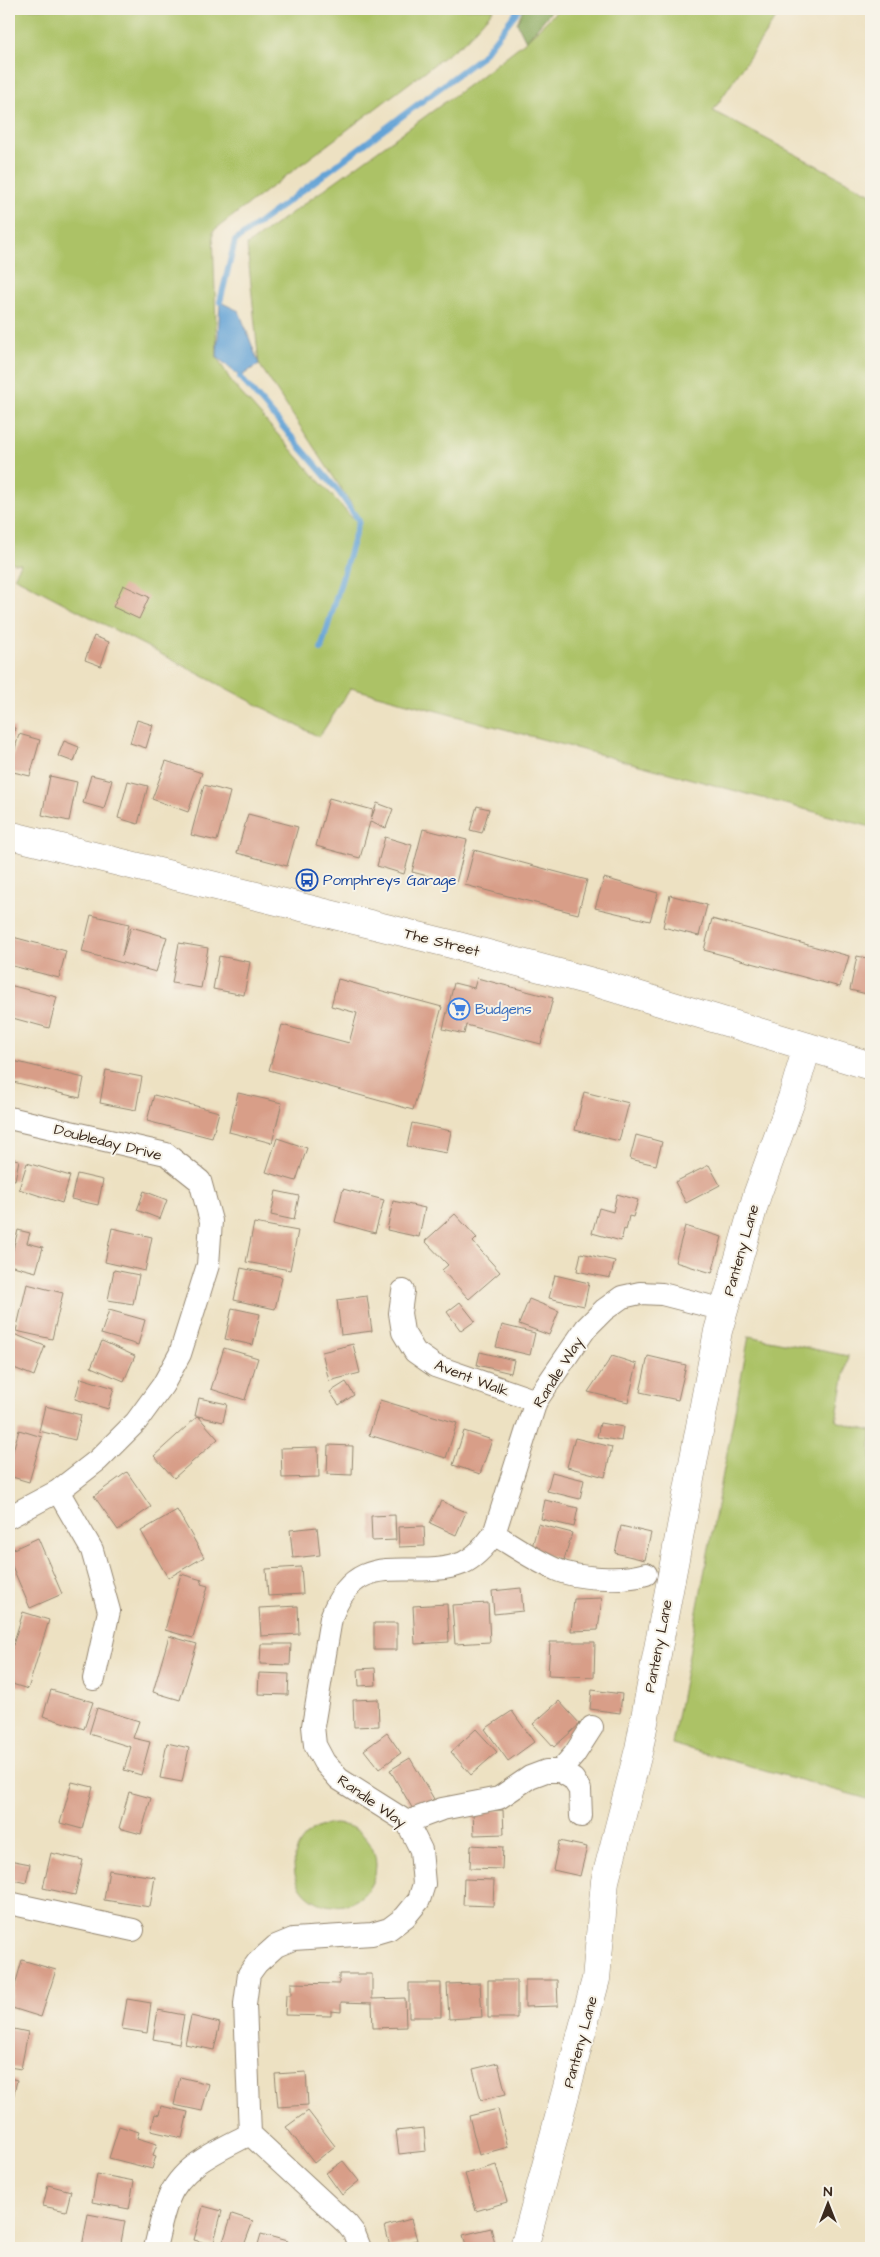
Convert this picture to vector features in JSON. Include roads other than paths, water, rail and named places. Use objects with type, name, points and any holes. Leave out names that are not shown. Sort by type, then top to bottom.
[{"type":"street","name":"The Street","points":[[9,835],[451,944],[604,985],[871,1066]]},
{"type":"street","name":"Panteny Lane","points":[[524,2248],[596,1979],[605,1881],[639,1748],[702,1408],[724,1310],[757,1195],[792,1098],[807,1047]]},
{"type":"street","name":"Doubleday Drive","points":[[9,1118],[166,1154],[200,1181],[211,1221],[208,1265],[180,1354],[163,1385],[136,1422],[98,1460],[58,1491],[9,1517]]},
{"type":"street","name":"Avent Walk","points":[[403,1291],[400,1313],[403,1332],[415,1352],[434,1366],[536,1401]]},
{"type":"street","name":"Randle Way","points":[[250,2134],[245,2004],[250,1974],[272,1949],[293,1939],[372,1934],[390,1929],[405,1917],[419,1900],[424,1884],[421,1850],[407,1822],[339,1779],[324,1762],[315,1745],[313,1726],[331,1618],[340,1596],[356,1581],[370,1573],[385,1569],[446,1568],[464,1562],[474,1556],[494,1534],[536,1401],[586,1328],[604,1310],[622,1297],[640,1293],[662,1294],[724,1310]]},
{"type":"street","points":[[58,1491],[92,1550],[109,1611],[94,1679]]},
{"type":"street","points":[[494,1534],[556,1570],[576,1575],[620,1578],[635,1578],[646,1574]]},
{"type":"street","points":[[560,1771],[574,1755],[592,1727]]},
{"type":"street","points":[[407,1822],[442,1809],[499,1798],[530,1777],[546,1771],[560,1771],[573,1779],[580,1790],[581,1816]]},
{"type":"street","points":[[9,1903],[133,1930]]},
{"type":"street","points":[[155,2248],[168,2199],[176,2183],[206,2158],[250,2134],[347,2224],[354,2233],[360,2248]]},
{"type":"water","points":[[220,302],[239,311],[259,364],[240,377],[217,357]]},
{"type":"waterway","points":[[220,302],[235,241],[481,57],[519,9]]},
{"type":"waterway","points":[[240,377],[339,492],[359,521],[321,649]]},
{"type":"place","name":"Pomphreys Garage","points":[[307,880]]},
{"type":"place","name":"Budgens","points":[[459,1009]]}]
